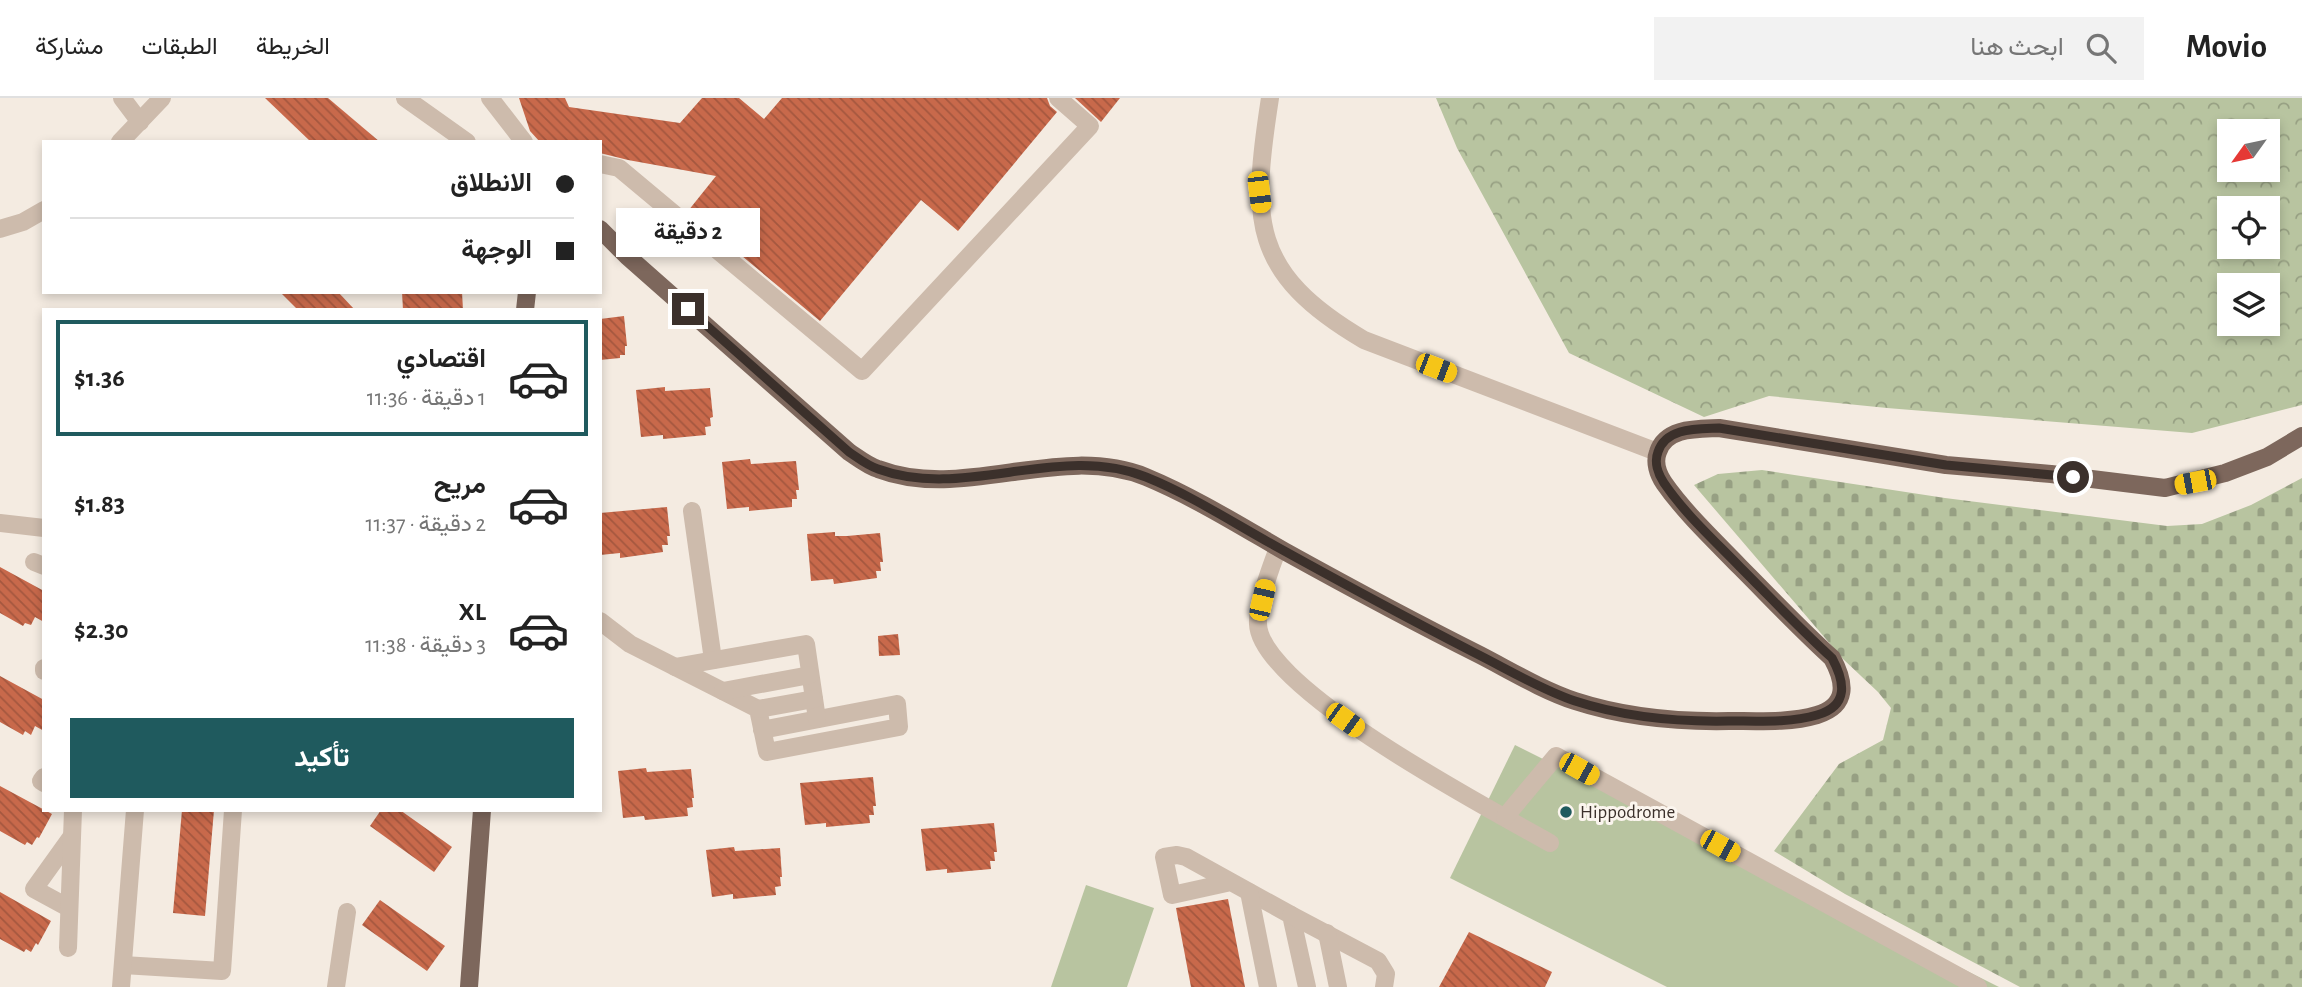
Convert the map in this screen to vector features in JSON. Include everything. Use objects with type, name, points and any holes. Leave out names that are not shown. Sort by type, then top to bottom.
[{"type":"main road","points":[[602,231],[849,452],[874,468],[902,477],[930,480],[1065,466],[1101,467],[1144,476],[1189,498],[1386,608],[1545,688],[1576,701],[1632,714],[1706,722],[1811,717],[1827,712],[1837,704],[1842,692],[1840,674],[1832,658],[1696,522],[1663,482],[1657,469],[1657,452],[1665,441],[1676,433],[1690,429],[1719,428],[1946,465],[2165,488],[2225,473],[2267,457],[2302,436]]},
{"type":"main road","points":[[470,987],[482,812]]},
{"type":"street","points":[[122,98],[140,122]]},
{"type":"street","points":[[122,140],[162,98]]},
{"type":"street","points":[[405,98],[464,140]]},
{"type":"street","points":[[490,98],[522,140]]},
{"type":"street","points":[[602,164],[620,168],[862,371],[1090,126],[1058,98]]},
{"type":"street","points":[[1270,98],[1259,192],[1263,231],[1279,269],[1302,296],[1329,320],[1364,340],[1657,452]]},
{"type":"street","points":[[0,229],[23,222],[42,211]]},
{"type":"street","points":[[692,511],[713,660]]},
{"type":"street","points":[[0,523],[42,528]]},
{"type":"street","points":[[1278,548],[1268,574],[1258,625],[1266,648],[1283,667],[1320,701],[1399,757],[1550,843]]},
{"type":"street","points":[[602,623],[630,644],[758,709],[814,699]]},
{"type":"street","points":[[675,667],[806,644],[817,719]]},
{"type":"street","points":[[723,691],[810,674]]},
{"type":"street","points":[[758,709],[762,730],[768,752],[899,727],[897,704],[762,730]]},
{"type":"street","points":[[1505,817],[1556,756],[1978,987]]},
{"type":"street","points":[[68,948],[74,812]]},
{"type":"street","points":[[121,987],[135,812]]},
{"type":"street","points":[[123,965],[222,971],[233,812]]},
{"type":"street","points":[[69,908],[34,889],[72,835]]},
{"type":"street","points":[[1231,882],[1378,961],[1386,974],[1384,987]]},
{"type":"street","points":[[1249,892],[1268,987]]},
{"type":"street","points":[[337,987],[347,912]]},
{"type":"street","points":[[1291,915],[1307,987]]},
{"type":"street","points":[[1327,933],[1338,987]]},
{"type":"green space","points":[[1436,98],[2302,98],[2302,405],[2192,433],[1769,396],[1704,417],[1569,353],[1457,148]]},
{"type":"green space","points":[[1762,470],[1945,498],[2167,526],[2202,524],[2251,505],[2302,478],[2302,987],[2020,987],[1845,894],[1774,851],[1839,764],[1883,740],[1891,708],[1843,659],[1694,485],[1718,474]]},
{"type":"green space","name":"Hippodrome","points":[[1515,745],[1999,987],[1667,987],[1450,878]]},
{"type":"green space","points":[[1086,885],[1154,908],[1127,987],[1051,987]]},
{"type":"building","points":[[265,98],[328,98],[378,140],[309,140]]},
{"type":"building","points":[[519,98],[565,98],[569,107],[680,123],[702,98],[739,98],[764,119],[782,98],[1047,98],[1050,106],[1057,112],[958,231],[921,200],[820,321],[688,211],[716,176],[602,154],[602,140],[538,140],[530,131]]},
{"type":"building","points":[[1075,98],[1120,98],[1101,122]]},
{"type":"building","points":[[282,294],[340,294],[353,308],[296,308]]},
{"type":"building","points":[[402,294],[462,294],[463,308],[403,308]]},
{"type":"building","points":[[624,316],[627,346],[625,355],[620,355],[620,358],[602,360],[602,319]]},
{"type":"building","points":[[665,387],[665,391],[710,388],[713,417],[710,418],[711,426],[705,427],[706,435],[663,439],[663,435],[641,437],[636,390]]},
{"type":"building","points":[[750,459],[751,464],[796,461],[799,490],[796,490],[797,499],[792,499],[792,507],[749,511],[749,507],[727,509],[722,462]]},
{"type":"building","points":[[667,507],[670,536],[667,536],[668,545],[662,545],[663,552],[620,558],[620,553],[602,555],[602,513]]},
{"type":"building","points":[[835,532],[835,536],[880,533],[883,562],[880,562],[881,571],[876,571],[877,578],[834,584],[833,579],[811,581],[807,534]]},
{"type":"building","points":[[0,567],[42,590],[42,621],[35,617],[31,625],[25,623],[23,626],[0,613]]},
{"type":"building","points":[[898,634],[900,655],[879,656],[878,636]]},
{"type":"building","points":[[0,676],[42,699],[42,730],[35,726],[31,735],[25,731],[23,735],[0,722]]},
{"type":"building","points":[[646,768],[647,772],[691,769],[694,798],[693,807],[687,808],[688,816],[645,820],[644,816],[623,818],[618,771]]},
{"type":"building","points":[[873,777],[876,806],[873,806],[874,815],[869,815],[870,823],[826,827],[826,823],[805,825],[800,783]]},
{"type":"building","points":[[0,786],[42,809],[42,812],[52,814],[32,845],[27,842],[25,845],[0,831]]},
{"type":"building","points":[[182,812],[214,812],[205,916],[173,913]]},
{"type":"building","points":[[380,812],[403,812],[452,847],[434,872],[370,826]]},
{"type":"building","points":[[994,823],[997,852],[994,852],[995,861],[990,861],[991,869],[947,873],[947,869],[926,871],[921,829]]},
{"type":"building","points":[[734,847],[735,851],[780,848],[782,877],[781,886],[775,887],[776,895],[733,899],[733,894],[712,897],[706,850]]},
{"type":"building","points":[[0,892],[51,921],[31,952],[26,949],[24,952],[0,939]]},
{"type":"building","points":[[1228,899],[1245,987],[1191,987],[1176,908]]},
{"type":"building","points":[[380,900],[445,946],[427,971],[362,925]]},
{"type":"building","points":[[1469,932],[1552,972],[1545,987],[1439,987]]},
{"type":"place","name":"Hippodrome","points":[[1566,812]]},
{"type":"route","points":[[688,309],[849,452],[874,468],[902,477],[930,480],[1065,466],[1101,467],[1144,476],[1189,498],[1386,608],[1545,688],[1576,701],[1665,719],[1706,722],[1811,717],[1827,712],[1837,704],[1842,692],[1840,674],[1832,658],[1696,522],[1663,482],[1657,469],[1657,452],[1665,441],[1676,433],[1690,429],[1719,428],[1946,465],[2073,477]]}]
